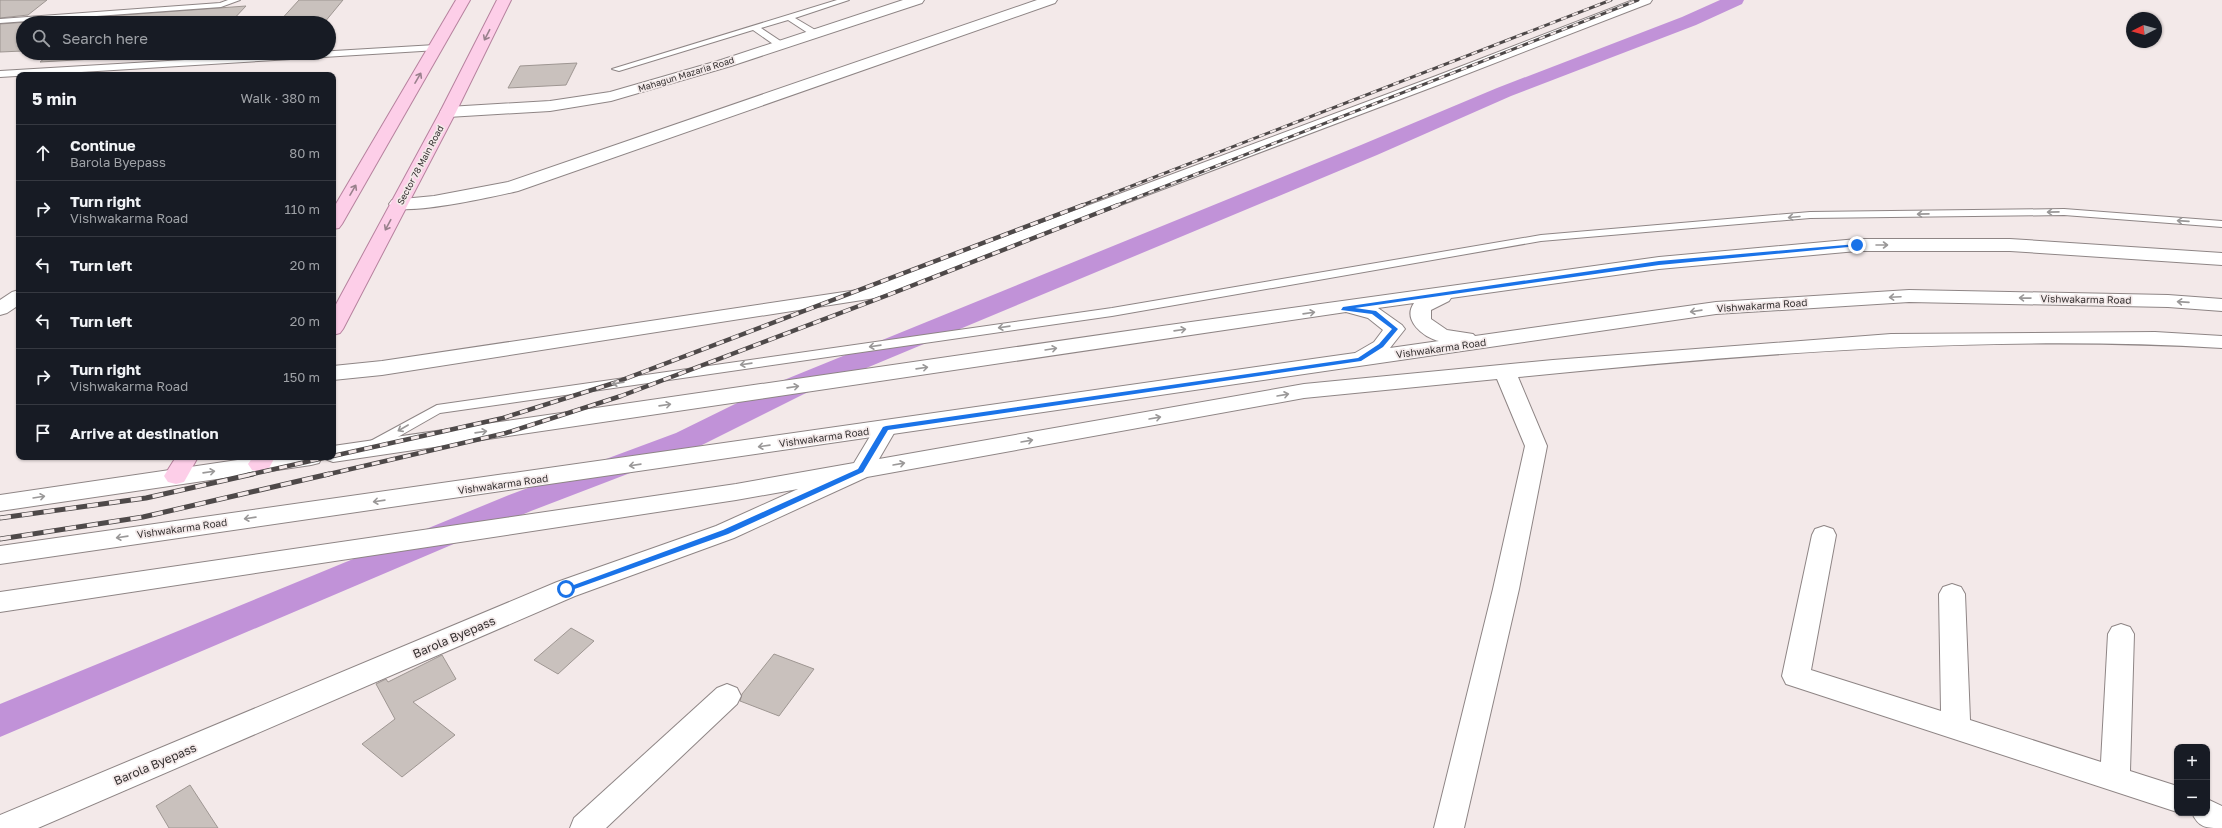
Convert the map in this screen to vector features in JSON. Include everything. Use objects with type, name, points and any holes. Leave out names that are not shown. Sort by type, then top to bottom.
[{"type":"main road","points":[[336,219],[463,0]]},
{"type":"main road","name":"Sector 78 Main Road","points":[[336,323],[448,112],[504,0]]},
{"type":"street","name":"Mahagun Mazaria Road","points":[[448,112],[548,106],[610,96],[687,75],[917,0]]},
{"type":"street","points":[[398,204],[434,201],[512,187],[1050,0]]},
{"type":"street","points":[[336,373],[382,368],[868,294],[1404,93],[1645,0]]},
{"type":"street","points":[[336,454],[442,437],[1659,263],[1857,245],[2010,244],[2222,259]]},
{"type":"street","points":[[1449,293],[1421,307],[1420,321],[1442,336],[1487,341]]},
{"type":"street","name":"Vishwakarma Road","points":[[0,555],[1716,308],[1909,296],[2168,301],[2222,305]]},
{"type":"street","points":[[0,308],[16,298]]},
{"type":"street","points":[[1343,308],[1374,313],[1395,329],[1381,346],[1359,360]]},
{"type":"street","points":[[0,602],[226,567],[736,492],[1304,391],[1504,372],[1891,340],[2155,338],[2222,342]]},
{"type":"street","points":[[1449,828],[1506,589],[1536,446],[1504,372]]},
{"type":"street","points":[[861,470],[886,428]]},
{"type":"street","points":[[0,503],[181,467],[274,460]]},
{"type":"street","name":"Barola Byepass","points":[[4,828],[566,589],[725,532],[861,470]]},
{"type":"street","points":[[1824,535],[1796,676],[2174,797]]},
{"type":"street","points":[[1952,594],[1956,728]]},
{"type":"street","points":[[2115,779],[2121,634]]},
{"type":"street","points":[[585,828],[727,696]]},
{"type":"street","points":[[2210,815],[2222,821]]},
{"type":"lane","points":[[69,16],[221,5],[236,0]]},
{"type":"lane","points":[[616,69],[845,0]]},
{"type":"lane","points":[[789,17],[814,33]]},
{"type":"lane","points":[[0,21],[16,20]]},
{"type":"lane","points":[[754,27],[779,44]]},
{"type":"lane","points":[[336,54],[435,48]]},
{"type":"lane","points":[[33,72],[234,60]]},
{"type":"lane","points":[[0,74],[16,73]]},
{"type":"lane","points":[[366,449],[437,409],[1112,312],[1541,238],[1802,216],[2064,212],[2222,224]]},
{"type":"building","points":[[0,0],[47,0],[28,15],[0,18]]},
{"type":"building","points":[[299,0],[343,0],[330,16],[284,16]]},
{"type":"building","points":[[246,6],[237,16],[109,16]]},
{"type":"building","points":[[16,23],[16,51],[0,52],[0,24]]},
{"type":"building","points":[[42,60],[76,60],[40,62]]},
{"type":"building","points":[[577,63],[566,85],[508,88],[520,66]]},
{"type":"building","points":[[571,628],[594,641],[558,674],[534,660]]},
{"type":"building","points":[[774,654],[814,669],[779,716],[740,701],[742,694]]},
{"type":"building","points":[[442,655],[456,679],[413,702],[455,735],[402,777],[362,744],[395,719],[376,684],[386,679],[388,682]]},
{"type":"building","points":[[190,785],[218,828],[169,828],[156,806]]},
{"type":"waterway","points":[[0,721],[520,503],[687,440],[794,387],[1369,150],[1504,92],[1689,21],[1735,0]]},
{"type":"railway","points":[[1080,206],[1611,0]]},
{"type":"railway","points":[[1115,206],[1638,0]]},
{"type":"railway","points":[[336,455],[503,418],[614,383],[1083,205]]},
{"type":"railway","points":[[325,475],[506,433],[621,396],[888,295],[1118,205]]},
{"type":"railway","points":[[248,475],[315,460]]},
{"type":"railway","points":[[0,518],[146,498],[253,474]]},
{"type":"railway","points":[[0,539],[143,517],[329,474]]},
{"type":"route","points":[[566,589],[725,532],[861,470],[886,428],[1359,360],[1381,346],[1395,329],[1374,313],[1343,308],[1659,263],[1857,245]]}]
